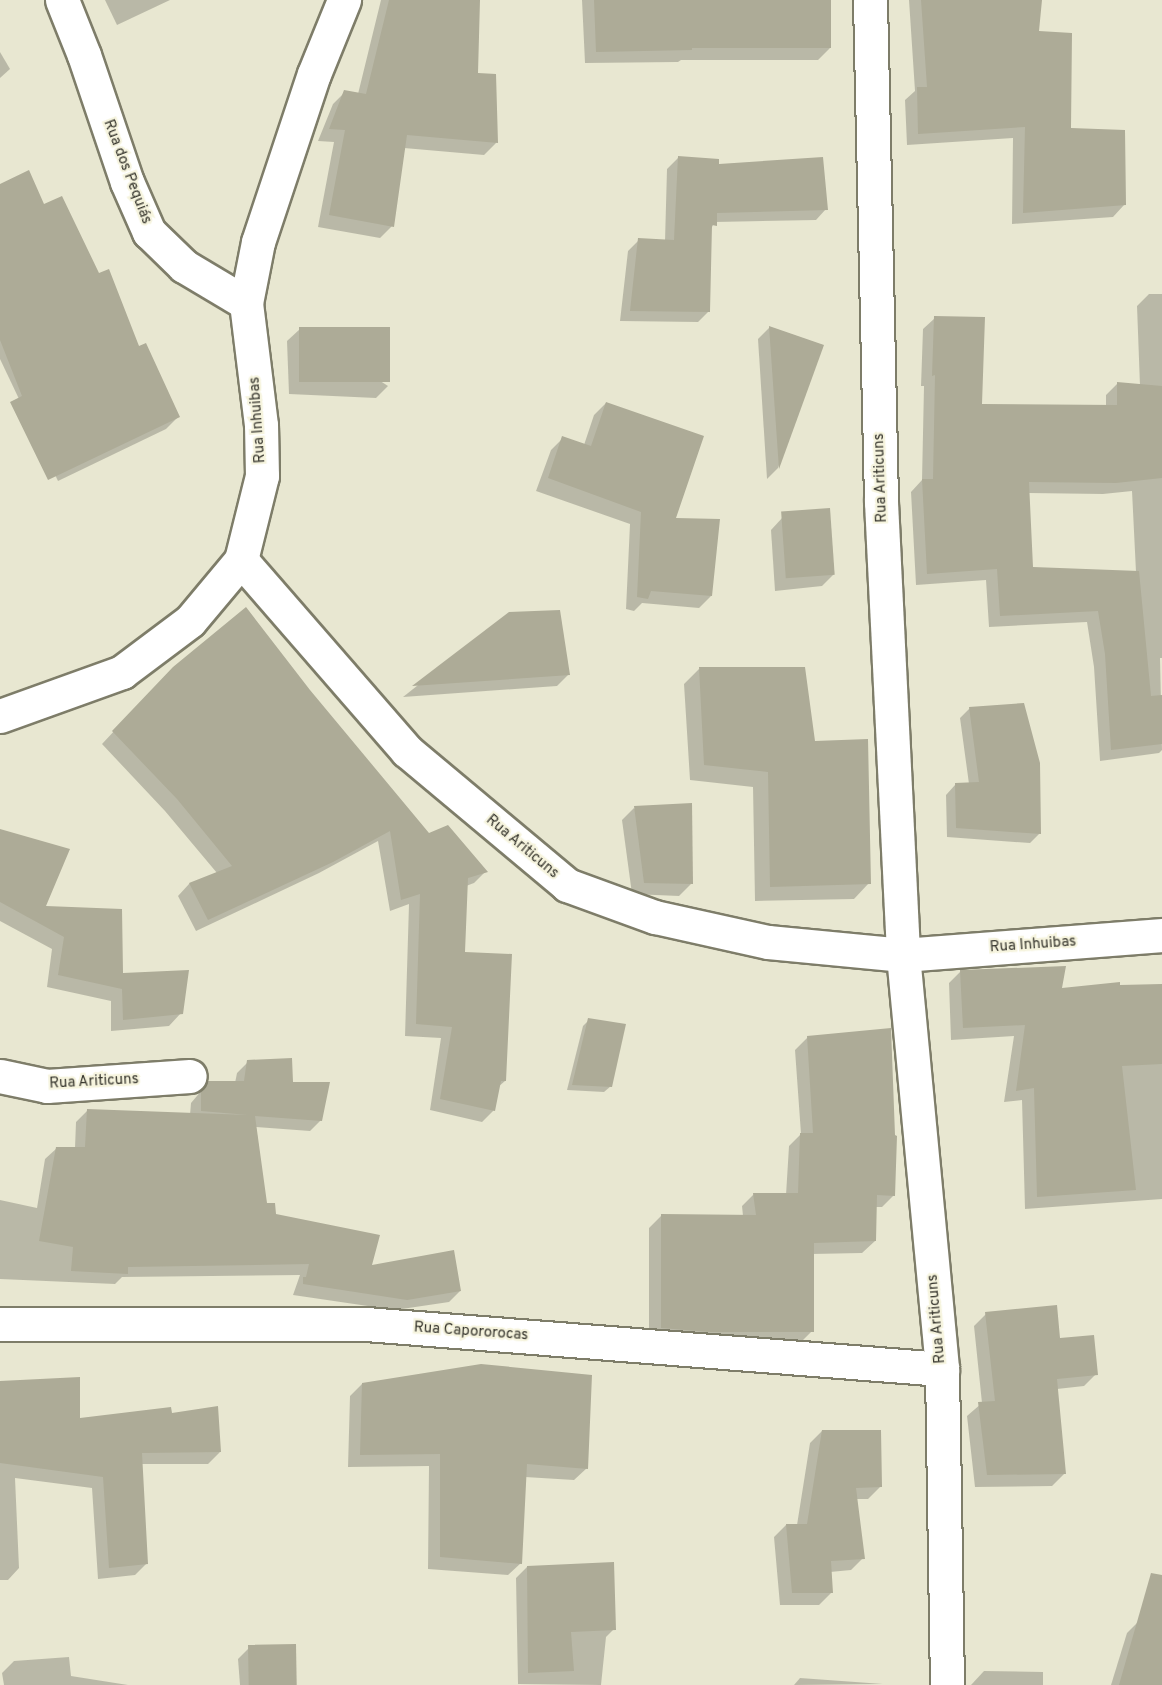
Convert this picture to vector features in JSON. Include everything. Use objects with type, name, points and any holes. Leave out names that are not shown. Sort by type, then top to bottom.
[{"type":"street","name":"Rua dos Pequiás","points":[[62,0],[84,55],[127,182],[150,232],[184,266],[246,303]]},
{"type":"street","name":"Rua Inhuibas","points":[[0,716],[122,672],[190,621],[240,560],[262,476],[261,425],[246,303],[258,242],[314,74],[344,0]]},
{"type":"street","name":"Rua Ariticuns","points":[[870,0],[881,502],[903,955],[942,1369],[946,1685]]},
{"type":"street","name":"Rua Ariticuns","points":[[240,560],[407,750],[567,885],[656,917],[768,942],[903,955]]},
{"type":"street","name":"Rua Inhuibas","points":[[903,955],[1162,935]]},
{"type":"street","name":"Rua Ariticuns","points":[[0,1076],[47,1086],[190,1076]]},
{"type":"street","name":"Rua Capororocas","points":[[0,1324],[366,1324],[942,1369]]},
{"type":"building","points":[[389,0],[480,0],[478,73],[496,74],[498,143],[407,135],[394,227],[329,215],[345,130],[329,129],[344,90],[366,94]]},
{"type":"building","points":[[594,0],[831,0],[831,48],[692,48],[692,50],[596,52]]},
{"type":"building","points":[[921,0],[1042,0],[1039,31],[1072,33],[1071,128],[1125,130],[1126,205],[1023,213],[1025,127],[918,134],[917,87],[927,87]]},
{"type":"building","points":[[678,156],[719,159],[719,164],[823,157],[828,210],[717,213],[717,226],[712,225],[710,312],[630,311],[638,238],[674,240]]},
{"type":"building","points":[[29,170],[44,204],[62,196],[99,273],[109,269],[139,346],[146,343],[180,417],[48,480],[10,402],[22,396],[0,340],[0,184]]},
{"type":"building","points":[[934,316],[985,317],[982,404],[1117,405],[1117,382],[1162,386],[1162,478],[1116,483],[1029,482],[1033,567],[1139,571],[1151,696],[1162,695],[1162,744],[1111,750],[1105,654],[1098,611],[1000,616],[997,569],[927,574],[922,479],[933,479]]},
{"type":"building","points":[[769,326],[824,345],[779,469]]},
{"type":"building","points":[[299,327],[390,327],[390,382],[299,382]]},
{"type":"building","points":[[606,402],[704,436],[676,518],[720,519],[712,596],[651,591],[648,599],[637,597],[641,512],[548,478],[562,436],[591,446]]},
{"type":"building","points":[[830,508],[835,575],[786,578],[781,511]]},
{"type":"building","points":[[246,607],[310,690],[429,833],[448,825],[488,872],[468,878],[465,952],[512,954],[506,1081],[501,1081],[495,1111],[440,1099],[452,1027],[416,1024],[420,894],[401,900],[390,831],[333,862],[208,920],[189,883],[232,866],[177,799],[112,731],[173,667]]},
{"type":"building","points":[[560,610],[570,675],[412,686],[509,612]]},
{"type":"building","points":[[699,667],[805,667],[815,741],[868,739],[871,884],[770,887],[768,772],[704,765]]},
{"type":"building","points":[[1024,703],[1040,763],[1041,834],[956,828],[955,783],[979,782],[969,707]]},
{"type":"building","points":[[692,803],[693,884],[644,883],[634,806]]},
{"type":"building","points":[[0,829],[70,849],[46,906],[122,909],[123,973],[189,970],[183,1014],[123,1020],[122,989],[58,975],[64,937],[0,902]]},
{"type":"building","points":[[1066,966],[1062,988],[1120,982],[1120,985],[1162,984],[1162,1064],[1122,1066],[1136,1190],[1037,1197],[1034,1088],[1016,1091],[1025,1025],[963,1028],[960,970]]},
{"type":"building","points":[[588,1018],[626,1024],[612,1087],[572,1085]]},
{"type":"building","points":[[891,1028],[895,1135],[897,1136],[895,1196],[877,1195],[876,1241],[814,1243],[814,1332],[710,1332],[661,1328],[661,1214],[756,1215],[753,1193],[798,1193],[800,1133],[813,1133],[807,1036]]},
{"type":"building","points":[[292,1058],[293,1082],[330,1082],[322,1121],[255,1116],[267,1203],[275,1203],[276,1214],[380,1235],[372,1265],[454,1250],[461,1291],[407,1300],[303,1284],[303,1277],[306,1277],[309,1264],[128,1267],[128,1274],[71,1271],[73,1247],[39,1241],[56,1147],[85,1147],[87,1109],[248,1115],[201,1111],[201,1091],[207,1081],[244,1081],[247,1060]]},
{"type":"building","points":[[1057,1305],[1060,1338],[1094,1335],[1098,1375],[1057,1379],[1066,1474],[987,1475],[978,1402],[995,1401],[985,1312]]},
{"type":"building","points":[[481,1364],[592,1375],[588,1469],[527,1464],[522,1564],[440,1557],[440,1454],[360,1455],[362,1383]]},
{"type":"building","points":[[80,1377],[80,1418],[171,1407],[172,1413],[218,1406],[221,1452],[142,1453],[148,1564],[109,1568],[103,1477],[0,1463],[0,1381]]},
{"type":"building","points":[[822,1430],[881,1430],[882,1487],[856,1488],[865,1559],[831,1561],[833,1593],[792,1593],[786,1524],[807,1524]]},
{"type":"building","points":[[614,1562],[616,1630],[571,1632],[574,1671],[528,1673],[527,1566]]},
{"type":"building","points":[[1151,1573],[1162,1575],[1162,1685],[1119,1685]]},
{"type":"building","points":[[296,1644],[297,1685],[249,1685],[248,1645]]}]
